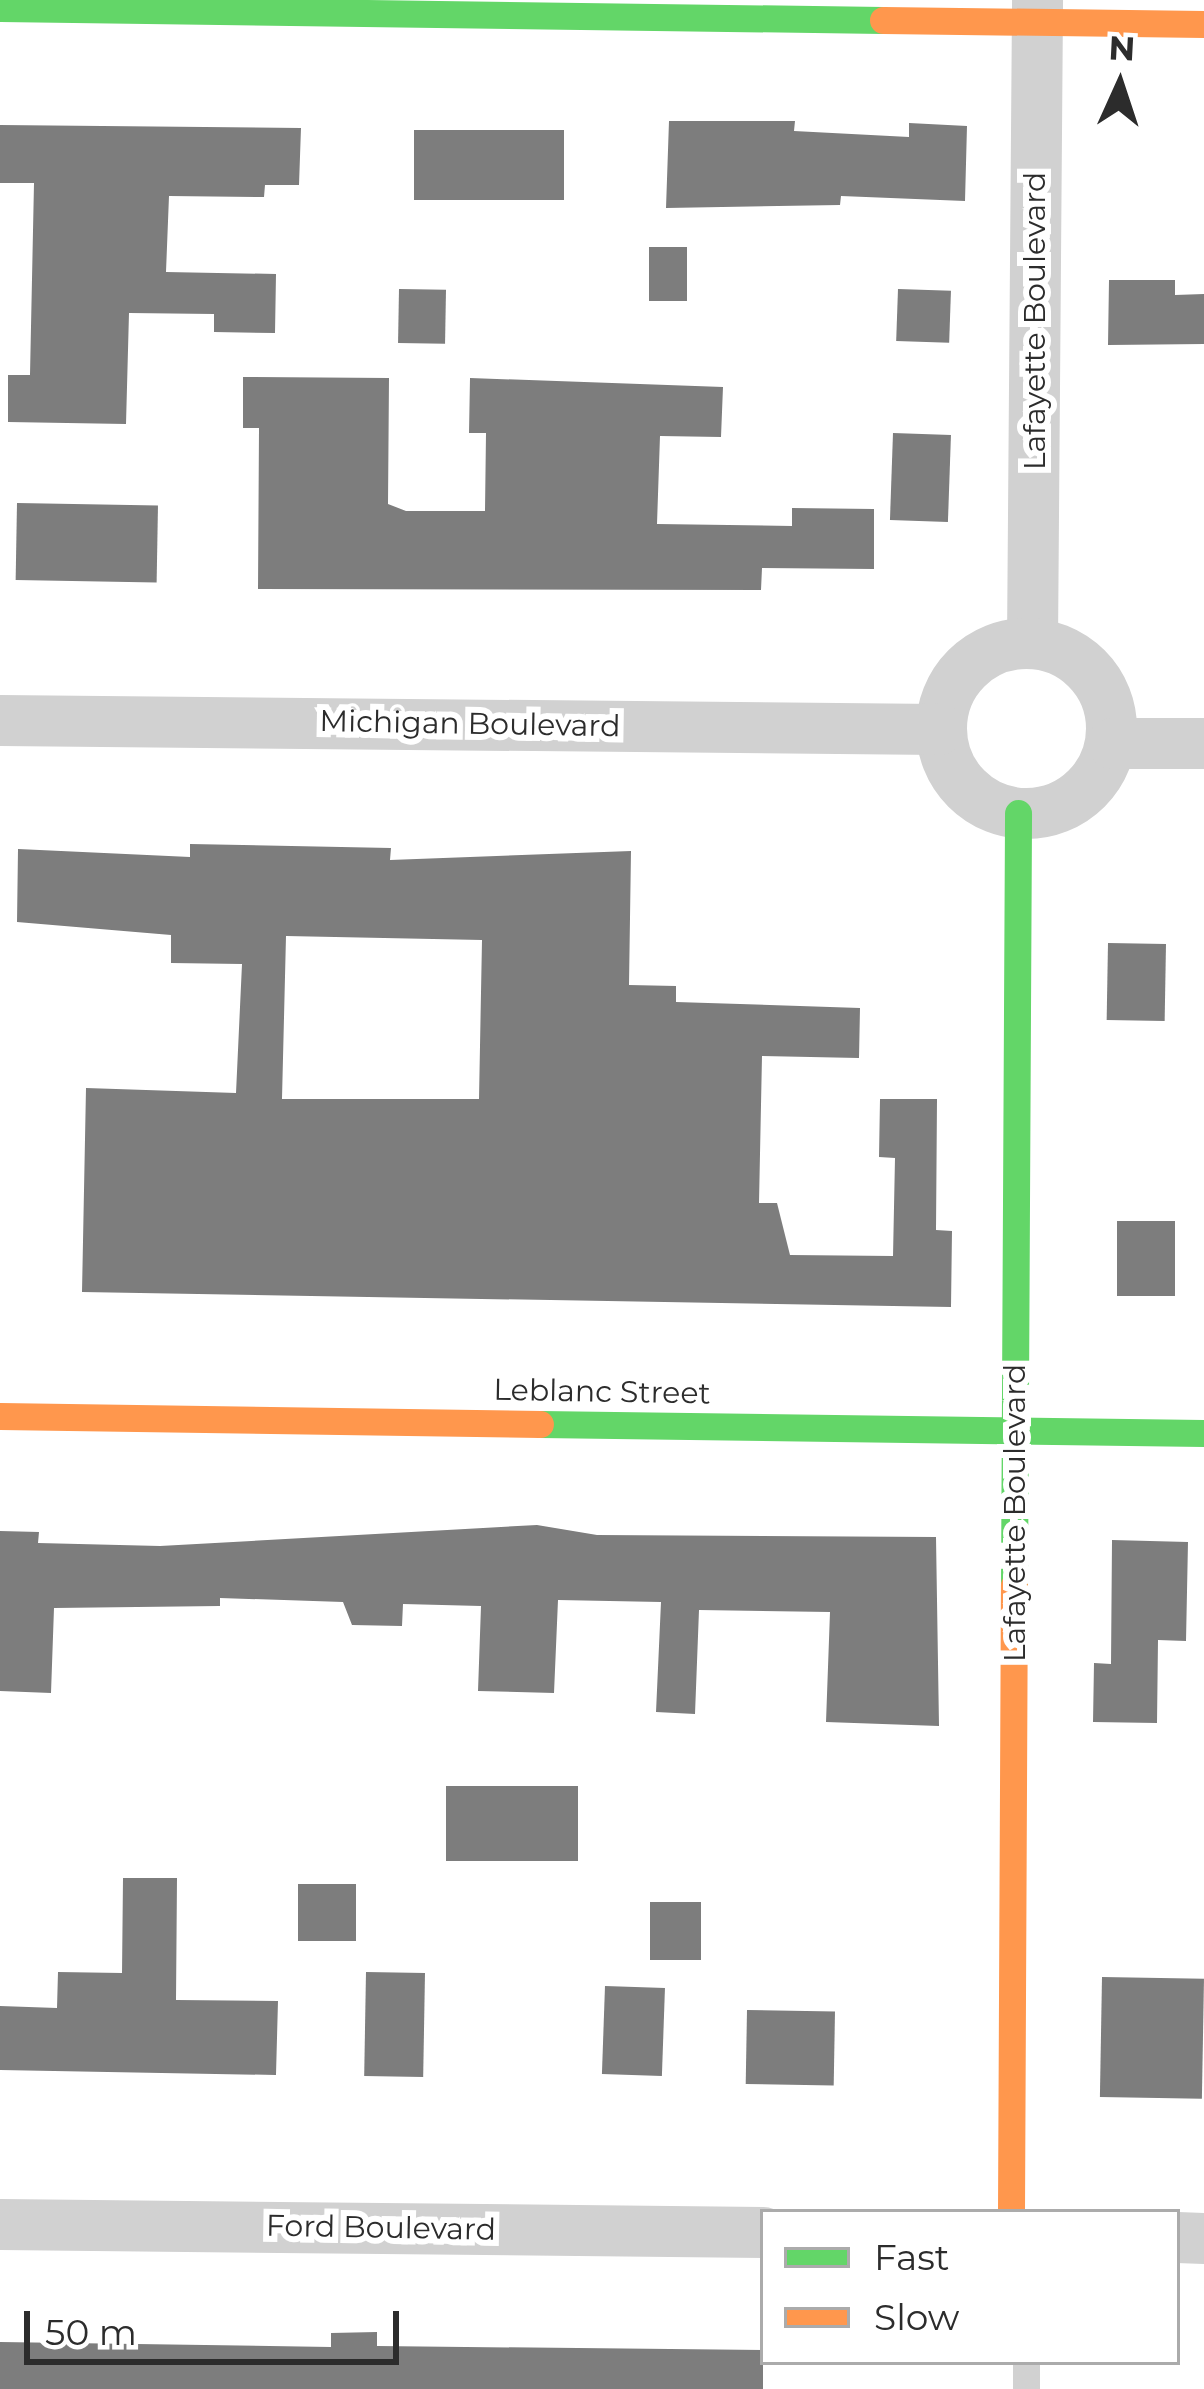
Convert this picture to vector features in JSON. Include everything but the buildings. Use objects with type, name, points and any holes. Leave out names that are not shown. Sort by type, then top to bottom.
[{"type":"street","points":[[0,8],[1037,11],[1204,24]]},
{"type":"street","name":"Lafayette Boulevard","points":[[1032,642],[1037,11]]},
{"type":"street","points":[[1032,642],[1076,657],[1099,681],[1112,742],[1077,798],[1018,813],[980,800],[956,777],[939,729],[955,679],[981,655],[1032,642]]},
{"type":"street","name":"Michigan Boulevard","points":[[0,720],[939,729]]},
{"type":"street","points":[[1112,742],[1204,742]]},
{"type":"street","name":"Lafayette Boulevard","points":[[1011,2209],[1018,813]]},
{"type":"street","name":"Leblanc Street","points":[[0,1416],[1204,1433]]},
{"type":"street","name":"Ford Boulevard","points":[[0,2224],[760,2232]]},
{"type":"traffic: fast","points":[[0,8],[883,20]]},
{"type":"traffic: fast","points":[[1014,1585],[1018,813]]},
{"type":"traffic: fast","points":[[540,1424],[1204,1433]]},
{"type":"traffic: slow","points":[[883,20],[1204,24]]},
{"type":"traffic: slow","points":[[0,1416],[540,1424]]},
{"type":"traffic: slow","points":[[1011,2209],[1014,1585]]}]
